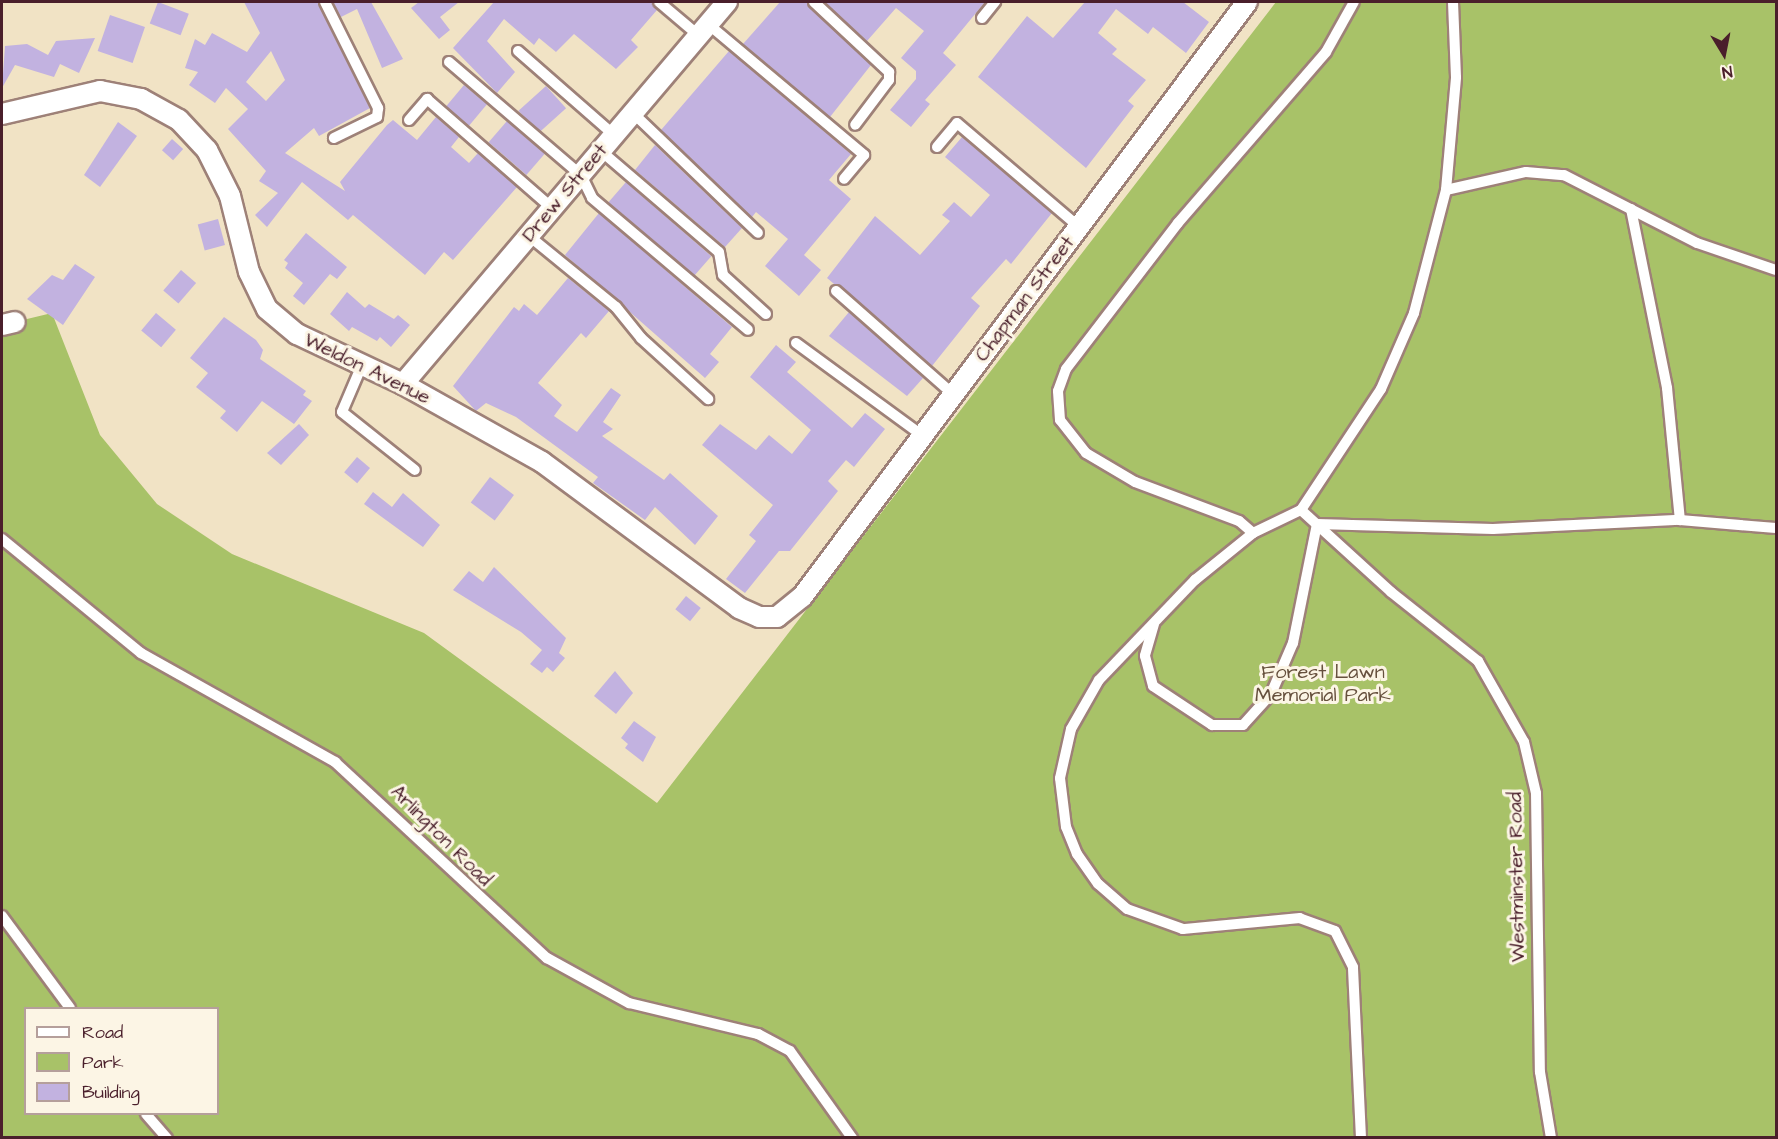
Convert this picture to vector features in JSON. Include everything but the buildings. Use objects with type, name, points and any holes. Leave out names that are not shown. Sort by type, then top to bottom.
[{"type":"street","name":"Drew Street","points":[[403,384],[727,2]]},
{"type":"street","name":"Chapman Street","points":[[802,597],[1247,2]]},
{"type":"street","name":"Weldon Avenue","points":[[2,114],[100,91],[141,99],[179,120],[207,150],[230,196],[249,272],[267,309],[297,334],[403,384],[542,462],[739,608],[759,617],[777,617],[802,597]]},
{"type":"lane","points":[[326,2],[378,108],[377,117],[334,138]]},
{"type":"lane","points":[[659,2],[703,29],[864,155],[844,179]]},
{"type":"lane","points":[[814,2],[889,72],[889,80],[855,124]]},
{"type":"lane","points":[[982,18],[995,2]]},
{"type":"lane","points":[[1253,533],[1239,521],[1135,482],[1086,453],[1060,420],[1058,391],[1066,369],[1178,223],[1326,52],[1354,2]]},
{"type":"lane","points":[[1361,1137],[1353,967],[1335,931],[1300,918],[1199,928],[1154,922],[1107,893],[1071,843],[1060,787],[1071,729],[1099,680],[1155,621],[1253,533],[1301,510],[1366,416],[1396,355],[1426,273],[1446,190],[1456,77],[1453,2]]},
{"type":"lane","points":[[518,51],[614,135]]},
{"type":"lane","points":[[449,62],[581,175],[592,198],[748,330]]},
{"type":"lane","points":[[409,120],[427,99],[552,208]]},
{"type":"lane","points":[[633,113],[758,233]]},
{"type":"lane","points":[[937,147],[957,123],[1078,227]]},
{"type":"lane","points":[[601,151],[719,252],[723,275],[766,314]]},
{"type":"lane","points":[[1446,190],[1495,176],[1546,172],[1564,175],[1697,243],[1776,270]]},
{"type":"lane","points":[[1631,209],[1667,388],[1680,520]]},
{"type":"lane","points":[[529,236],[616,307],[641,338],[708,399]]},
{"type":"lane","points":[[836,291],[954,395]]},
{"type":"lane","points":[[796,343],[894,420],[923,436]]},
{"type":"lane","points":[[362,365],[342,412],[415,470]]},
{"type":"lane","name":"Westminster Road","points":[[1301,510],[1478,661],[1524,742],[1536,793],[1539,1072],[1551,1137]]},
{"type":"lane","points":[[1155,621],[1145,656],[1153,686],[1212,725],[1243,725],[1272,694],[1289,653],[1317,524],[1493,529],[1680,520],[1776,528]]},
{"type":"lane","name":"Arlington Road","points":[[2,539],[141,653],[335,762],[374,794],[513,933],[547,958],[629,1003],[758,1034],[790,1052],[852,1137]]},
{"type":"lane","points":[[2,916],[69,1007]]},
{"type":"lane","points":[[148,1115],[167,1137]]},
{"type":"green space","name":"Forest Lawn Memorial Park","points":[[1276,2],[1776,2],[1776,1137],[2,1137],[2,325],[52,313],[100,435],[157,504],[232,554],[424,633],[657,803]]}]
